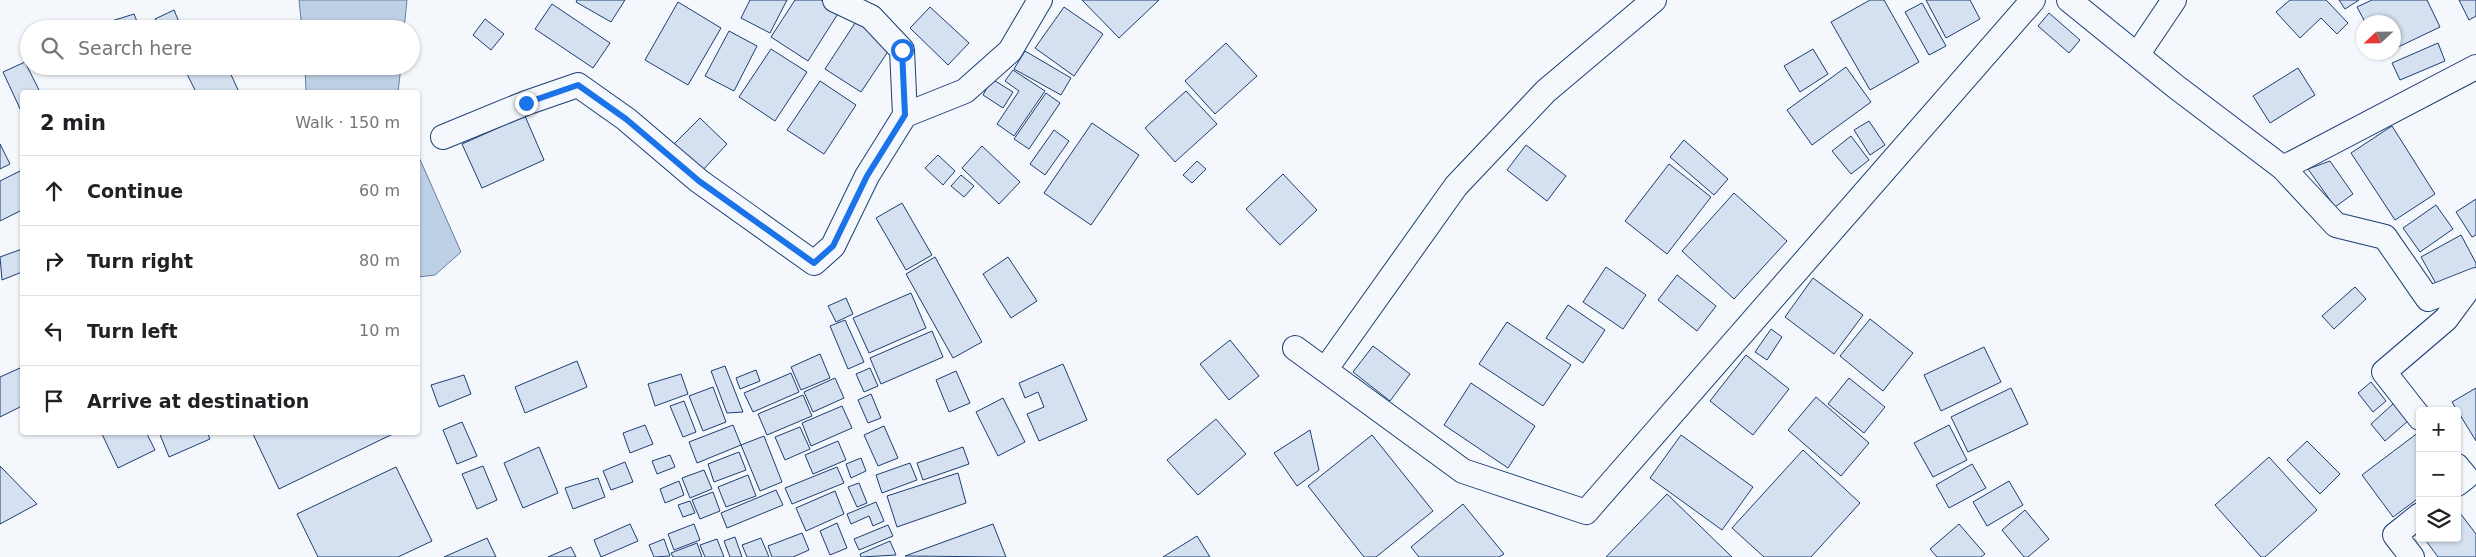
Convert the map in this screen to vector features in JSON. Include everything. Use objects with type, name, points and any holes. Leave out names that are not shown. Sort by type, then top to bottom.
[{"type":"street","points":[[443,137],[526,103],[578,85],[626,119],[699,181],[814,263],[833,246],[867,176],[905,115],[902,50],[871,17],[835,0]]},
{"type":"street","points":[[905,115],[965,91],[1010,51],[1040,0]]},
{"type":"street","points":[[1325,370],[1456,186],[1546,91],[1654,0]]},
{"type":"street","points":[[1295,348],[1463,471],[1586,512],[2033,0]]},
{"type":"street","points":[[2070,0],[2136,55],[2283,168],[2336,225],[2385,237],[2428,299],[2475,280]]},
{"type":"street","points":[[2136,55],[2174,0]]},
{"type":"street","points":[[2283,168],[2476,67]]},
{"type":"street","points":[[2416,413],[2384,372],[2446,319],[2475,280]]},
{"type":"street","points":[[2461,471],[2466,477],[2461,481]]},
{"type":"street","points":[[2412,557],[2396,535],[2416,518]]},
{"type":"water","points":[[299,0],[407,0],[405,20],[301,20]]},
{"type":"water","points":[[305,75],[400,75],[398,90],[306,90]]},
{"type":"water","points":[[420,160],[461,252],[435,275],[420,277]]},
{"type":"building","points":[[577,0],[625,0],[611,22],[576,2]]},
{"type":"building","points":[[750,0],[787,0],[770,33],[741,18]]},
{"type":"building","points":[[795,0],[821,0],[839,12],[808,61],[771,37]]},
{"type":"building","points":[[1082,0],[1159,0],[1119,38]]},
{"type":"building","points":[[1870,0],[1884,0],[1919,62],[1870,90],[1831,22]]},
{"type":"building","points":[[1926,0],[1970,0],[1980,19],[1946,38]]},
{"type":"building","points":[[2290,0],[2326,0],[2348,23],[2337,34],[2321,18],[2300,38],[2276,12]]},
{"type":"building","points":[[2339,0],[2359,0],[2345,9]]},
{"type":"building","points":[[2372,0],[2427,0],[2440,27],[2401,46],[2401,15],[2361,15],[2357,7]]},
{"type":"building","points":[[2459,0],[2476,0],[2476,16],[2469,20]]},
{"type":"building","points":[[678,2],[721,28],[688,85],[645,60]]},
{"type":"building","points":[[1922,3],[1946,46],[1929,55],[1905,12]]},
{"type":"building","points":[[552,4],[610,43],[593,68],[535,29]]},
{"type":"building","points":[[930,7],[969,43],[948,65],[910,28]]},
{"type":"building","points":[[1064,7],[1103,34],[1074,76],[1035,48]]},
{"type":"building","points":[[174,10],[178,20],[156,20]]},
{"type":"building","points":[[2049,13],[2080,40],[2069,53],[2038,26]]},
{"type":"building","points":[[134,14],[136,20],[115,20]]},
{"type":"building","points":[[485,19],[504,34],[491,50],[473,35]]},
{"type":"building","points":[[857,20],[893,44],[861,92],[825,69]]},
{"type":"building","points":[[729,31],[757,46],[734,91],[705,76]]},
{"type":"building","points":[[1226,43],[1257,76],[1215,114],[1185,81]]},
{"type":"building","points":[[2438,43],[2445,61],[2400,80],[2392,63]]},
{"type":"building","points":[[771,49],[807,72],[775,121],[739,97]]},
{"type":"building","points":[[1813,49],[1828,74],[1800,92],[1784,66]]},
{"type":"building","points":[[1025,51],[1071,78],[1061,95],[1014,69]]},
{"type":"building","points":[[20,64],[20,75],[32,75],[39,90],[20,90],[20,109],[3,72]]},
{"type":"building","points":[[1846,67],[1871,102],[1812,145],[1787,110]]},
{"type":"building","points":[[2298,68],[2315,95],[2270,123],[2253,96]]},
{"type":"building","points":[[1013,70],[1045,91],[1014,136],[997,124],[1019,91],[1005,81]]},
{"type":"building","points":[[188,75],[231,75],[238,90],[195,90]]},
{"type":"building","points":[[992,79],[1013,92],[1003,108],[983,95]]},
{"type":"building","points":[[820,81],[856,105],[824,154],[787,130]]},
{"type":"building","points":[[1186,91],[1217,124],[1175,162],[1145,128]]},
{"type":"building","points":[[1046,93],[1060,103],[1029,149],[1014,139]]},
{"type":"building","points":[[525,116],[544,160],[482,188],[462,144]]},
{"type":"building","points":[[700,118],[727,144],[700,173],[672,146]]},
{"type":"building","points":[[1869,121],[1885,145],[1870,155],[1854,130]]},
{"type":"building","points":[[1092,123],[1139,155],[1091,225],[1044,193]]},
{"type":"building","points":[[2392,126],[2435,194],[2395,220],[2351,153]]},
{"type":"building","points":[[1054,130],[1069,141],[1045,175],[1030,164]]},
{"type":"building","points":[[1851,136],[1869,160],[1851,174],[1832,151]]},
{"type":"building","points":[[1684,140],[1728,179],[1714,195],[1670,157]]},
{"type":"building","points":[[0,144],[10,164],[0,169]]},
{"type":"building","points":[[1526,145],[1566,176],[1547,201],[1507,170]]},
{"type":"building","points":[[982,146],[1020,182],[999,204],[962,168]]},
{"type":"building","points":[[938,155],[955,171],[943,185],[925,168]]},
{"type":"building","points":[[1197,161],[1206,169],[1192,183],[1183,175]]},
{"type":"building","points":[[2330,161],[2353,194],[2335,207],[2308,169]]},
{"type":"building","points":[[1669,164],[1711,197],[1667,254],[1625,221]]},
{"type":"building","points":[[20,171],[20,211],[0,221],[0,181]]},
{"type":"building","points":[[1283,174],[1317,210],[1280,245],[1246,209]]},
{"type":"building","points":[[961,175],[974,186],[964,197],[951,186]]},
{"type":"building","points":[[1734,193],[1787,241],[1734,299],[1682,251]]},
{"type":"building","points":[[2476,199],[2476,235],[2472,237],[2456,212]]},
{"type":"building","points":[[902,203],[932,255],[906,270],[876,218]]},
{"type":"building","points":[[2436,205],[2453,229],[2420,252],[2403,228]]},
{"type":"building","points":[[2461,235],[2476,263],[2476,269],[2439,289],[2421,257]]},
{"type":"building","points":[[20,250],[20,273],[2,280],[0,257]]},
{"type":"building","points":[[935,257],[982,342],[953,358],[906,274]]},
{"type":"building","points":[[1008,257],[1037,301],[1011,318],[983,274]]},
{"type":"building","points":[[1606,267],[1646,295],[1623,329],[1583,302]]},
{"type":"building","points":[[1677,275],[1716,306],[1697,331],[1658,300]]},
{"type":"building","points":[[1813,278],[1863,315],[1834,354],[1785,317]]},
{"type":"building","points":[[2355,287],[2366,299],[2334,329],[2322,316]]},
{"type":"building","points":[[911,293],[926,328],[869,353],[853,318]]},
{"type":"building","points":[[846,298],[853,314],[836,322],[828,306]]},
{"type":"building","points":[[1568,305],[1605,330],[1583,363],[1546,338]]},
{"type":"building","points":[[1870,319],[1913,353],[1883,391],[1840,356]]},
{"type":"building","points":[[845,320],[864,362],[848,369],[830,326]]},
{"type":"building","points":[[1507,322],[1571,365],[1543,406],[1479,364]]},
{"type":"building","points":[[1771,329],[1782,337],[1767,360],[1755,352]]},
{"type":"building","points":[[932,331],[943,357],[881,384],[870,358]]},
{"type":"building","points":[[1230,340],[1259,376],[1229,400],[1200,364]]},
{"type":"building","points":[[1373,346],[1410,374],[1390,401],[1353,372]]},
{"type":"building","points":[[1984,347],[2001,382],[1941,411],[1924,375]]},
{"type":"building","points":[[820,354],[830,378],[801,390],[791,367]]},
{"type":"building","points":[[1746,355],[1789,389],[1753,435],[1710,401]]},
{"type":"building","points":[[577,361],[587,387],[525,413],[515,387]]},
{"type":"building","points":[[1063,364],[1087,420],[1039,441],[1027,414],[1044,407],[1038,392],[1025,398],[1019,383]]},
{"type":"building","points":[[725,366],[743,412],[727,413],[711,371]]},
{"type":"building","points":[[20,368],[20,407],[0,417],[0,377]]},
{"type":"building","points":[[870,368],[878,386],[864,392],[856,374]]},
{"type":"building","points":[[756,370],[760,381],[740,389],[736,378]]},
{"type":"building","points":[[956,371],[970,403],[949,412],[936,380]]},
{"type":"building","points":[[791,373],[799,392],[753,412],[744,393]]},
{"type":"building","points":[[681,374],[688,394],[655,406],[648,384]]},
{"type":"building","points":[[464,375],[471,394],[439,407],[431,385]]},
{"type":"building","points":[[835,378],[844,398],[813,412],[804,392]]},
{"type":"building","points":[[1849,378],[1885,407],[1864,433],[1828,404]]},
{"type":"building","points":[[2371,382],[2386,401],[2373,412],[2358,393]]},
{"type":"building","points":[[1471,383],[1535,426],[1508,468],[1444,425]]},
{"type":"building","points":[[713,387],[726,422],[703,431],[689,396]]},
{"type":"building","points":[[2011,388],[2028,424],[1968,452],[1951,417]]},
{"type":"building","points":[[2476,388],[2476,441],[2461,417],[2461,407],[2455,407],[2452,402]]},
{"type":"building","points":[[871,394],[881,418],[868,423],[858,400]]},
{"type":"building","points":[[803,395],[812,416],[767,435],[758,414]]},
{"type":"building","points":[[1816,397],[1869,443],[1841,476],[1788,430]]},
{"type":"building","points":[[1003,398],[1025,442],[998,456],[976,412]]},
{"type":"building","points":[[684,401],[696,432],[683,437],[670,406]]},
{"type":"building","points":[[2394,403],[2409,420],[2385,441],[2371,424]]},
{"type":"building","points":[[842,406],[852,428],[811,446],[802,423]]},
{"type":"building","points":[[1216,419],[1246,454],[1198,495],[1167,460]]},
{"type":"building","points":[[462,422],[477,456],[457,464],[443,430]]},
{"type":"building","points":[[645,425],[653,444],[630,453],[623,433]]},
{"type":"building","points":[[733,425],[741,445],[697,463],[689,442]]},
{"type":"building","points":[[1949,425],[1967,460],[1933,477],[1914,443]]},
{"type":"building","points":[[884,426],[898,458],[878,466],[864,435]]},
{"type":"building","points":[[800,427],[810,449],[785,460],[775,437]]},
{"type":"building","points":[[1310,430],[1319,470],[1297,486],[1274,453]]},
{"type":"building","points":[[2416,434],[2416,500],[2393,517],[2362,475]]},
{"type":"building","points":[[102,435],[148,435],[155,450],[118,468]]},
{"type":"building","points":[[160,435],[208,435],[210,439],[169,457]]},
{"type":"building","points":[[253,435],[391,435],[279,489]]},
{"type":"building","points":[[1372,435],[1433,511],[1376,557],[1364,557],[1308,486]]},
{"type":"building","points":[[1681,435],[1753,487],[1722,530],[1650,478]]},
{"type":"building","points":[[764,436],[782,482],[760,491],[741,445]]},
{"type":"building","points":[[838,441],[846,460],[813,474],[805,455]]},
{"type":"building","points":[[2307,441],[2340,474],[2320,494],[2287,460]]},
{"type":"building","points":[[539,447],[558,493],[523,508],[504,463]]},
{"type":"building","points":[[963,447],[969,464],[923,480],[917,463]]},
{"type":"building","points":[[1803,450],[1860,503],[1811,557],[1764,557],[1732,528]]},
{"type":"building","points":[[739,452],[746,470],[714,482],[708,464]]},
{"type":"building","points":[[670,455],[675,467],[657,474],[652,461]]},
{"type":"building","points":[[2269,457],[2317,510],[2265,557],[2261,557],[2215,505]]},
{"type":"building","points":[[861,458],[866,471],[851,478],[846,464]]},
{"type":"building","points":[[625,462],[633,482],[611,490],[603,471]]},
{"type":"building","points":[[910,463],[917,480],[882,493],[876,475]]},
{"type":"building","points":[[1972,464],[1986,488],[1949,508],[1936,485]]},
{"type":"building","points":[[0,466],[37,504],[0,524]]},
{"type":"building","points":[[483,466],[497,500],[477,509],[462,474]]},
{"type":"building","points":[[396,467],[432,541],[398,557],[318,557],[297,514]]},
{"type":"building","points":[[837,467],[844,483],[792,504],[785,488]]},
{"type":"building","points":[[704,470],[712,489],[690,498],[682,478]]},
{"type":"building","points":[[958,473],[966,503],[897,527],[887,496]]},
{"type":"building","points":[[748,475],[756,496],[726,507],[718,487]]},
{"type":"building","points":[[598,478],[605,497],[573,509],[565,488]]},
{"type":"building","points":[[679,481],[684,495],[665,503],[660,489]]},
{"type":"building","points":[[2009,481],[2023,505],[1987,526],[1973,502]]},
{"type":"building","points":[[859,483],[867,503],[857,507],[848,487]]},
{"type":"building","points":[[776,490],[783,505],[727,528],[721,513]]},
{"type":"building","points":[[835,491],[844,514],[806,531],[796,508]]},
{"type":"building","points":[[713,492],[720,511],[700,519],[692,500]]},
{"type":"building","points":[[1667,494],[1732,557],[1606,557]]},
{"type":"building","points":[[690,501],[695,513],[683,517],[678,505]]},
{"type":"building","points":[[876,502],[884,521],[873,526],[869,516],[851,524],[847,514]]},
{"type":"building","points":[[1463,504],[1504,554],[1499,557],[1419,557],[1411,547]]},
{"type":"building","points":[[2025,510],[2049,539],[2028,557],[2024,557],[2002,530]]},
{"type":"building","points":[[2461,514],[2476,534],[2476,557],[2438,557],[2427,542],[2461,542]]},
{"type":"building","points":[[837,523],[847,548],[830,555],[820,531]]},
{"type":"building","points":[[630,524],[638,541],[601,557],[594,540]]},
{"type":"building","points":[[694,524],[700,540],[674,550],[668,534]]},
{"type":"building","points":[[993,524],[1006,557],[905,556]]},
{"type":"building","points":[[1959,524],[1985,554],[1981,557],[1937,557],[1930,549]]},
{"type":"building","points":[[888,525],[893,536],[859,550],[854,539]]},
{"type":"building","points":[[802,533],[809,550],[793,557],[772,557],[768,546]]},
{"type":"building","points":[[1197,536],[1210,557],[1163,557]]},
{"type":"building","points":[[735,537],[742,557],[730,557],[724,541]]},
{"type":"building","points":[[487,538],[496,557],[444,557]]},
{"type":"building","points":[[761,538],[769,557],[747,557],[742,545]]},
{"type":"building","points":[[664,539],[670,556],[654,557],[649,545]]},
{"type":"building","points":[[717,539],[724,557],[705,557],[700,545]]},
{"type":"building","points":[[890,541],[896,555],[861,557],[860,554]]},
{"type":"building","points":[[697,543],[702,557],[673,557],[671,553]]},
{"type":"building","points":[[571,547],[576,557],[548,557]]},
{"type":"route","points":[[526,103],[578,85],[626,119],[699,181],[814,263],[833,246],[867,176],[905,115],[902,50]]}]
